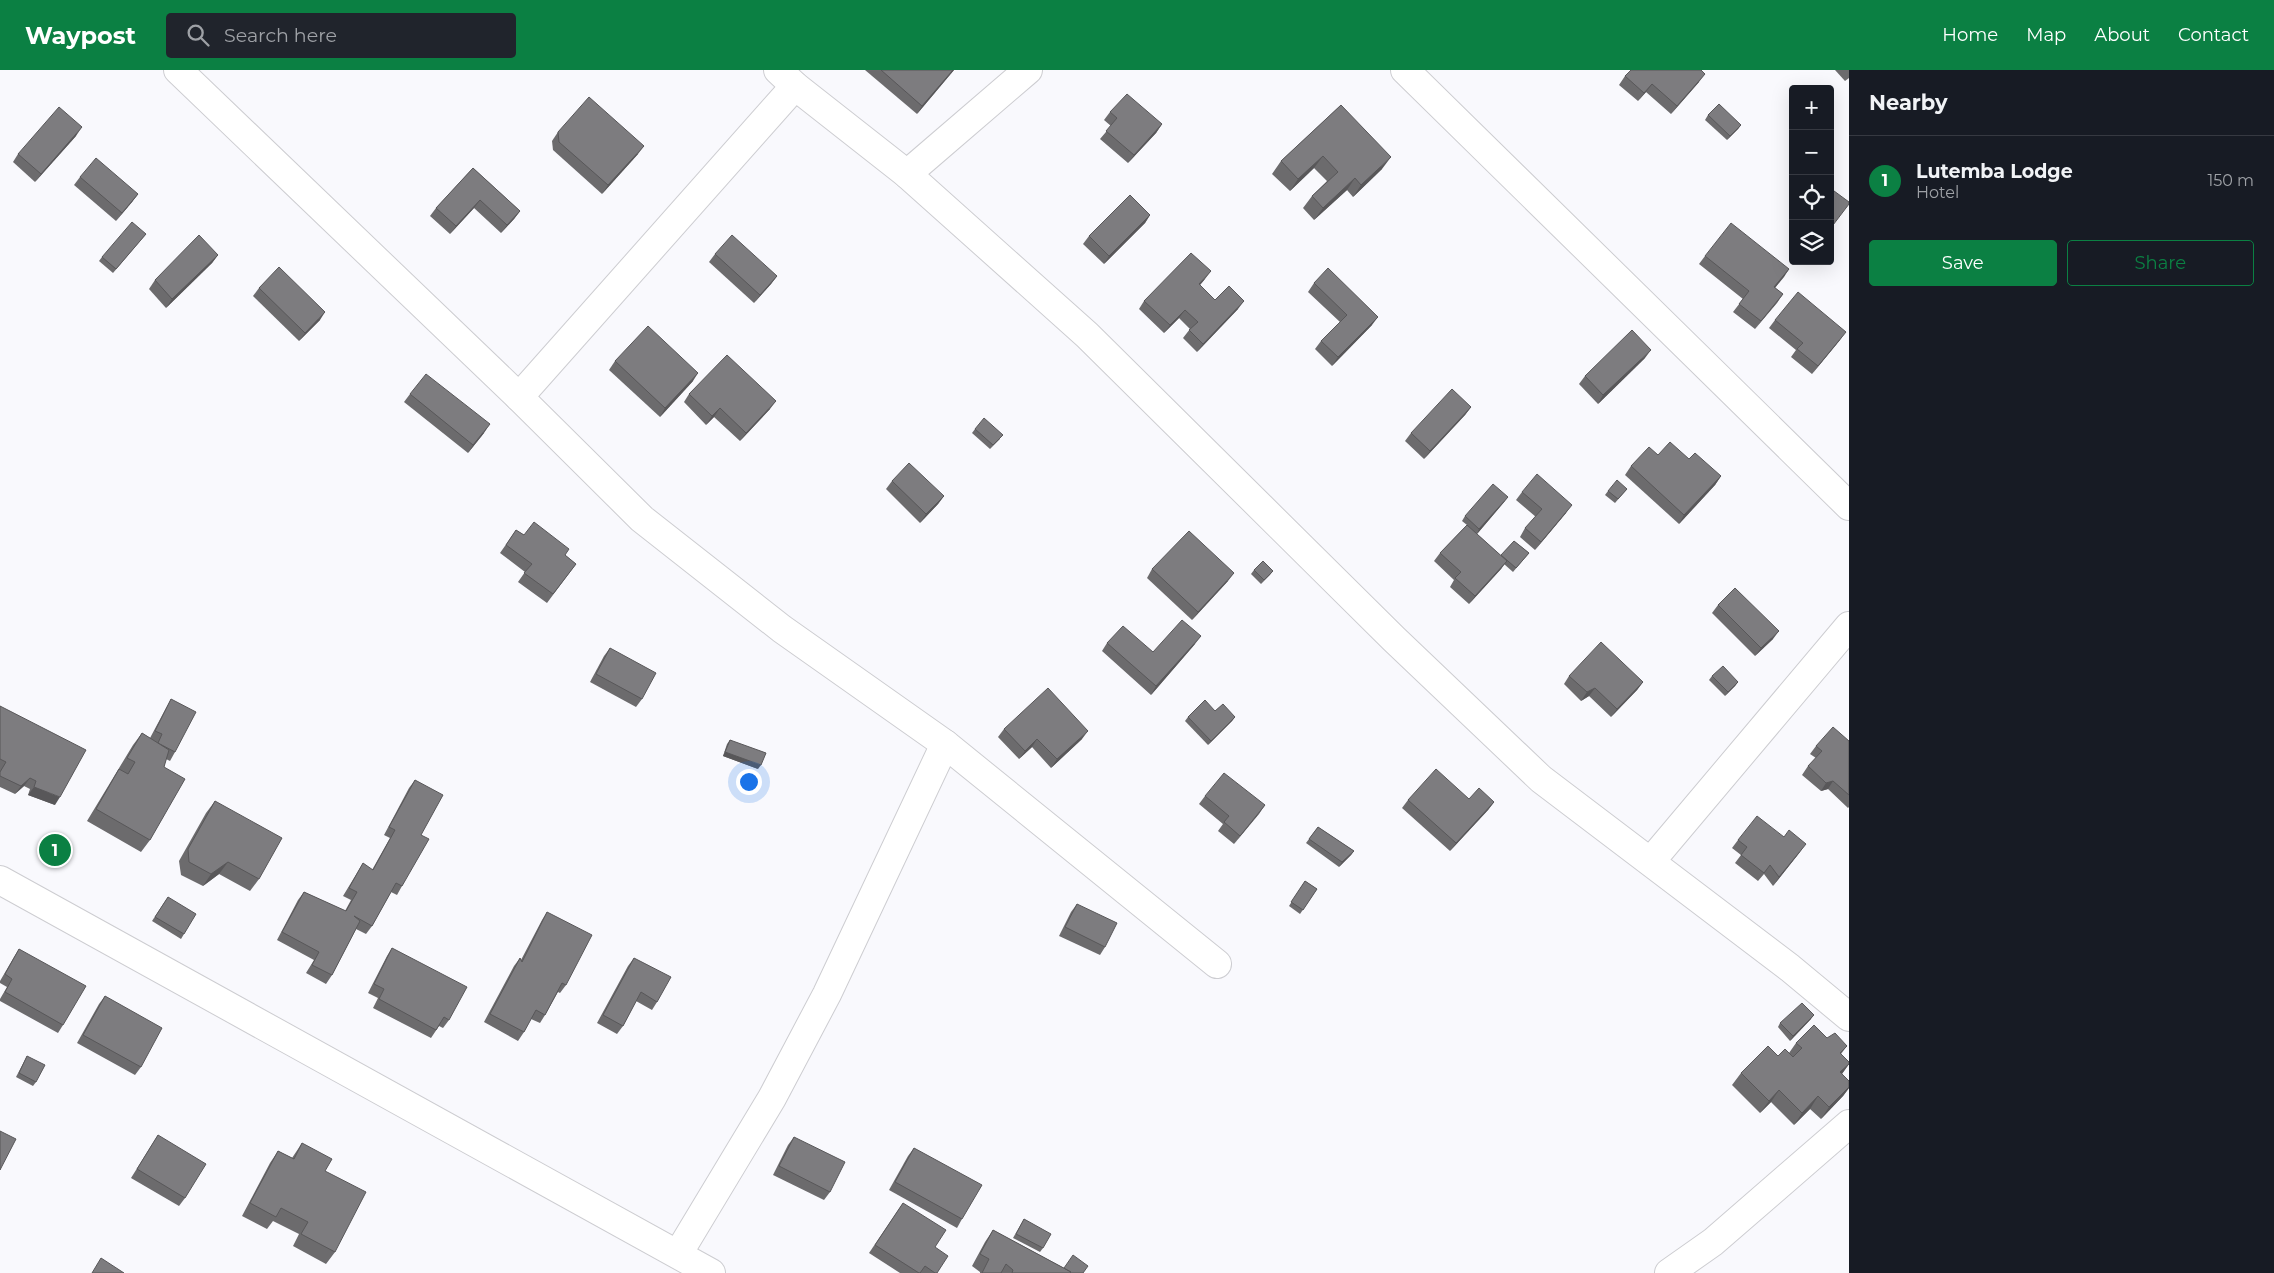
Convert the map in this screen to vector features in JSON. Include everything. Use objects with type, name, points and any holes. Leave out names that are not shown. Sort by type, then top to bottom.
[{"type":"street","points":[[178,70],[519,397],[642,518],[782,630],[946,744],[1217,964]]},
{"type":"street","points":[[908,174],[1028,70]]},
{"type":"street","points":[[1405,70],[1849,506]]},
{"type":"street","points":[[519,397],[786,78],[908,174],[1087,335],[1394,638],[1541,779],[1790,968],[1849,1017]]},
{"type":"street","points":[[1651,862],[1849,626]]},
{"type":"street","points":[[678,1254],[772,1098],[827,994],[946,744]]},
{"type":"street","points":[[0,880],[711,1273]]},
{"type":"street","points":[[1669,1273],[1713,1242],[1849,1124]]},
{"type":"building","points":[[881,70],[953,70],[922,106]]},
{"type":"building","points":[[1631,70],[1701,70],[1705,74],[1677,106],[1652,84],[1644,93],[1625,76]]},
{"type":"building","points":[[1127,94],[1162,124],[1134,155],[1106,131],[1117,118],[1110,112]]},
{"type":"building","points":[[589,97],[644,146],[608,185],[559,142],[558,132]]},
{"type":"building","points":[[1719,104],[1741,125],[1730,136],[1708,115]]},
{"type":"building","points":[[1341,105],[1391,157],[1361,185],[1355,178],[1323,208],[1312,196],[1338,172],[1323,156],[1298,179],[1281,161]]},
{"type":"building","points":[[59,107],[82,127],[41,174],[18,154]]},
{"type":"building","points":[[96,158],[138,194],[122,213],[80,177]]},
{"type":"building","points":[[473,168],[520,211],[507,225],[480,200],[456,226],[436,208]]},
{"type":"building","points":[[1834,191],[1849,202],[1834,224]]},
{"type":"building","points":[[1130,195],[1150,215],[1109,256],[1089,236]]},
{"type":"building","points":[[132,222],[146,234],[116,269],[102,257]]},
{"type":"building","points":[[1731,223],[1789,269],[1774,287],[1783,294],[1761,321],[1739,304],[1749,291],[1705,256]]},
{"type":"building","points":[[199,235],[218,255],[172,299],[155,280]]},
{"type":"building","points":[[732,235],[777,276],[760,295],[715,254]]},
{"type":"building","points":[[1191,253],[1211,271],[1199,284],[1215,300],[1229,286],[1244,301],[1203,344],[1189,330],[1198,322],[1185,310],[1170,325],[1144,301]]},
{"type":"building","points":[[279,267],[325,312],[305,333],[259,288]]},
{"type":"building","points":[[1328,268],[1378,317],[1338,357],[1321,341],[1347,315],[1314,283]]},
{"type":"building","points":[[1798,292],[1846,332],[1818,366],[1797,349],[1803,343],[1775,320]]},
{"type":"building","points":[[648,326],[698,373],[665,408],[615,361]]},
{"type":"building","points":[[1632,330],[1651,350],[1603,395],[1585,376]]},
{"type":"building","points":[[727,355],[776,401],[746,433],[720,408],[712,416],[689,394]]},
{"type":"building","points":[[426,374],[490,424],[473,445],[410,394]]},
{"type":"building","points":[[1452,389],[1471,407],[1430,451],[1411,433]]},
{"type":"building","points":[[984,418],[1003,435],[993,445],[975,429]]},
{"type":"building","points":[[1670,442],[1689,459],[1695,453],[1721,476],[1684,515],[1631,466],[1649,447],[1658,455]]},
{"type":"building","points":[[909,463],[944,496],[926,514],[892,481]]},
{"type":"building","points":[[1537,474],[1572,505],[1541,542],[1525,528],[1542,509],[1522,492]]},
{"type":"building","points":[[1617,480],[1627,489],[1618,499],[1608,491]]},
{"type":"building","points":[[1493,484],[1508,497],[1479,529],[1465,516]]},
{"type":"building","points":[[534,522],[569,549],[565,555],[576,564],[553,594],[524,573],[532,564],[506,545],[516,530],[524,535]]},
{"type":"building","points":[[1467,525],[1507,561],[1475,596],[1455,578],[1461,572],[1440,553]]},
{"type":"building","points":[[1189,531],[1234,573],[1198,612],[1152,569]]},
{"type":"building","points":[[1514,541],[1529,553],[1516,568],[1501,555]]},
{"type":"building","points":[[1263,561],[1273,571],[1264,580],[1254,570]]},
{"type":"building","points":[[1735,588],[1779,631],[1761,648],[1718,605]]},
{"type":"building","points":[[1182,620],[1201,636],[1156,686],[1107,643],[1123,626],[1153,652]]},
{"type":"building","points":[[1601,642],[1643,682],[1617,709],[1595,688],[1587,692],[1569,676]]},
{"type":"building","points":[[610,648],[656,673],[642,699],[596,674]]},
{"type":"building","points":[[1723,666],[1738,682],[1728,692],[1712,676]]},
{"type":"building","points":[[1048,688],[1088,731],[1057,759],[1037,739],[1025,751],[1004,729]]},
{"type":"building","points":[[171,699],[196,712],[175,752],[158,743],[162,734],[155,731]]},
{"type":"building","points":[[1205,700],[1215,711],[1223,704],[1235,717],[1211,741],[1188,717]]},
{"type":"building","points":[[0,706],[86,750],[60,797],[34,787],[36,781],[30,778],[21,786],[0,776],[0,772],[6,762],[0,759]]},
{"type":"building","points":[[1833,727],[1849,741],[1849,795],[1833,781],[1826,783],[1808,766],[1822,751],[1816,746]]},
{"type":"building","points":[[142,733],[169,750],[164,767],[185,779],[150,840],[96,809],[119,769],[128,774],[135,762],[127,758]]},
{"type":"building","points":[[730,740],[766,753],[761,765],[725,752]]},
{"type":"building","points":[[1436,769],[1469,799],[1479,788],[1494,802],[1456,843],[1408,800]]},
{"type":"building","points":[[1224,773],[1265,805],[1240,836],[1224,822],[1229,816],[1205,796]]},
{"type":"building","points":[[415,780],[443,795],[421,835],[429,839],[402,886],[396,883],[372,926],[354,916],[360,921],[332,975],[312,965],[319,952],[282,932],[304,892],[346,911],[357,892],[349,888],[363,863],[373,870],[395,830],[389,827]]},
{"type":"building","points":[[215,801],[282,838],[259,879],[228,862],[211,874],[189,862],[188,849]]},
{"type":"building","points":[[1757,816],[1784,837],[1789,830],[1806,844],[1779,877],[1770,865],[1764,873],[1741,855],[1747,847],[1738,840]]},
{"type":"building","points":[[1318,827],[1354,851],[1342,862],[1309,839]]},
{"type":"building","points":[[1305,881],[1317,889],[1303,910],[1291,902]]},
{"type":"building","points":[[168,897],[196,914],[184,934],[155,917]]},
{"type":"building","points":[[1077,904],[1117,923],[1105,947],[1065,927]]},
{"type":"building","points":[[547,912],[592,935],[566,985],[562,983],[545,1015],[536,1010],[524,1032],[490,1014],[520,958],[522,962]]},
{"type":"building","points":[[392,948],[467,987],[449,1020],[444,1017],[436,1030],[379,999],[384,989],[374,984]]},
{"type":"building","points":[[19,949],[86,986],[63,1025],[5,992],[12,979],[5,974]]},
{"type":"building","points":[[634,958],[671,977],[657,1002],[641,992],[623,1026],[603,1015]]},
{"type":"building","points":[[105,996],[162,1028],[141,1067],[83,1035]]},
{"type":"building","points":[[1802,1003],[1814,1015],[1793,1036],[1780,1023]]},
{"type":"building","points":[[1814,1025],[1827,1038],[1835,1033],[1847,1046],[1840,1053],[1849,1064],[1840,1072],[1849,1081],[1849,1087],[1829,1107],[1818,1096],[1802,1113],[1779,1090],[1769,1101],[1741,1073],[1768,1046],[1778,1056],[1785,1049],[1793,1057],[1802,1048],[1796,1043]]},
{"type":"building","points":[[27,1056],[45,1065],[36,1082],[19,1073]]},
{"type":"building","points":[[0,1131],[16,1139],[0,1170]]},
{"type":"building","points":[[158,1135],[206,1164],[185,1198],[137,1169]]},
{"type":"building","points":[[794,1137],[845,1162],[830,1192],[779,1166]]},
{"type":"building","points":[[302,1143],[332,1159],[325,1171],[366,1192],[335,1252],[301,1234],[308,1222],[281,1208],[276,1217],[250,1203],[278,1151],[294,1159]]},
{"type":"building","points":[[914,1148],[982,1185],[962,1219],[895,1182]]},
{"type":"building","points":[[903,1203],[946,1230],[935,1247],[948,1256],[937,1273],[925,1266],[919,1273],[875,1245]]},
{"type":"building","points":[[1024,1219],[1051,1234],[1043,1248],[1016,1234]]},
{"type":"building","points":[[993,1230],[1071,1272],[1012,1273],[1013,1270],[1006,1264],[1001,1273],[982,1273],[989,1259],[980,1254]]},
{"type":"building","points":[[1073,1255],[1088,1266],[1083,1273],[1070,1273],[1064,1268]]},
{"type":"building","points":[[101,1258],[124,1273],[92,1273]]},
{"type":"place","name":"Lutemba Lodge","points":[[55,850]]}]
